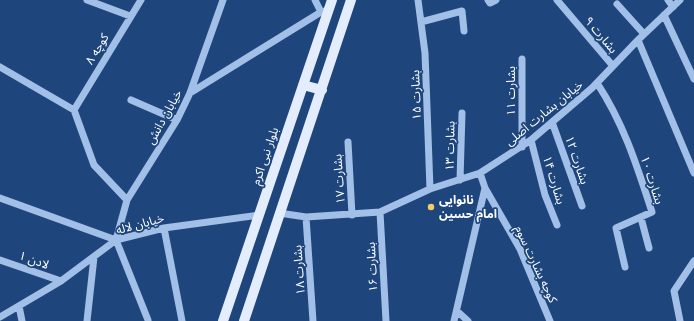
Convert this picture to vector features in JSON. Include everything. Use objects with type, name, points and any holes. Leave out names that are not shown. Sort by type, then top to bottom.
[{"type":"main road","name":"بلوار نبی اکرم","points":[[223,321],[303,85],[325,11],[332,0]]},
{"type":"main road","points":[[244,321],[351,0]]},
{"type":"main road","points":[[303,85],[322,90]]},
{"type":"street","points":[[87,0],[130,16]]},
{"type":"street","name":"کوچه ۸","points":[[74,110],[141,0]]},
{"type":"street","name":"خیابان دانش","points":[[116,240],[127,200],[177,120],[190,93],[223,0]]},
{"type":"street","points":[[190,93],[325,11],[315,0]]},
{"type":"street","name":"بشارت ۱۵","points":[[418,0],[425,53],[430,189]]},
{"type":"street","points":[[488,0],[490,2],[496,0]]},
{"type":"street","name":"بشارت ۹","points":[[558,0],[613,66]]},
{"type":"street","points":[[668,0],[673,7]]},
{"type":"street","name":"خیابان بشارت اصلی","points":[[280,213],[306,217],[380,212],[430,189],[480,173],[522,147],[552,122],[597,83],[644,34],[680,0]]},
{"type":"street","points":[[617,4],[644,34]]},
{"type":"street","points":[[421,22],[462,11],[464,31]]},
{"type":"street","points":[[664,15],[694,79]]},
{"type":"street","points":[[638,40],[694,173]]},
{"type":"street","name":"بشارت ۱۱","points":[[522,59],[522,147]]},
{"type":"street","points":[[0,67],[74,110],[94,165],[127,200]]},
{"type":"street","name":"بشارت ۱۰","points":[[597,83],[613,108],[626,137],[652,212],[616,228],[625,267]]},
{"type":"street","points":[[131,100],[177,120]]},
{"type":"street","name":"بشارت ۱۳","points":[[460,180],[462,113]]},
{"type":"street","name":"بشارت ۱۲","points":[[552,122],[582,206]]},
{"type":"street","name":"بشارت ۱۴","points":[[531,140],[545,195],[557,225]]},
{"type":"street","name":"بشارت ۱۷","points":[[348,142],[352,215]]},
{"type":"street","name":"کوچه بشارت سوم","points":[[480,173],[485,188],[520,249],[550,321]]},
{"type":"street","points":[[454,321],[485,188]]},
{"type":"street","points":[[0,198],[116,240],[148,320]]},
{"type":"street","name":"بشارت ۱۶","points":[[380,212],[386,321]]},
{"type":"street","name":"خیابان لاله","points":[[0,317],[61,281],[94,258],[116,240],[164,228],[259,215]]},
{"type":"street","name":"بشارت ۱۸","points":[[306,217],[313,321]]},
{"type":"street","points":[[641,218],[649,248]]},
{"type":"street","points":[[164,228],[182,321]]},
{"type":"street","points":[[87,321],[94,258]]},
{"type":"street","name":"لادن ۱","points":[[0,260],[61,281]]},
{"type":"street","points":[[680,321],[674,290],[694,261]]},
{"type":"street","points":[[19,306],[22,321]]},
{"type":"street","points":[[457,311],[468,321]]},
{"type":"place","name":"نانوایی امام حسین","points":[[431,207]]}]
